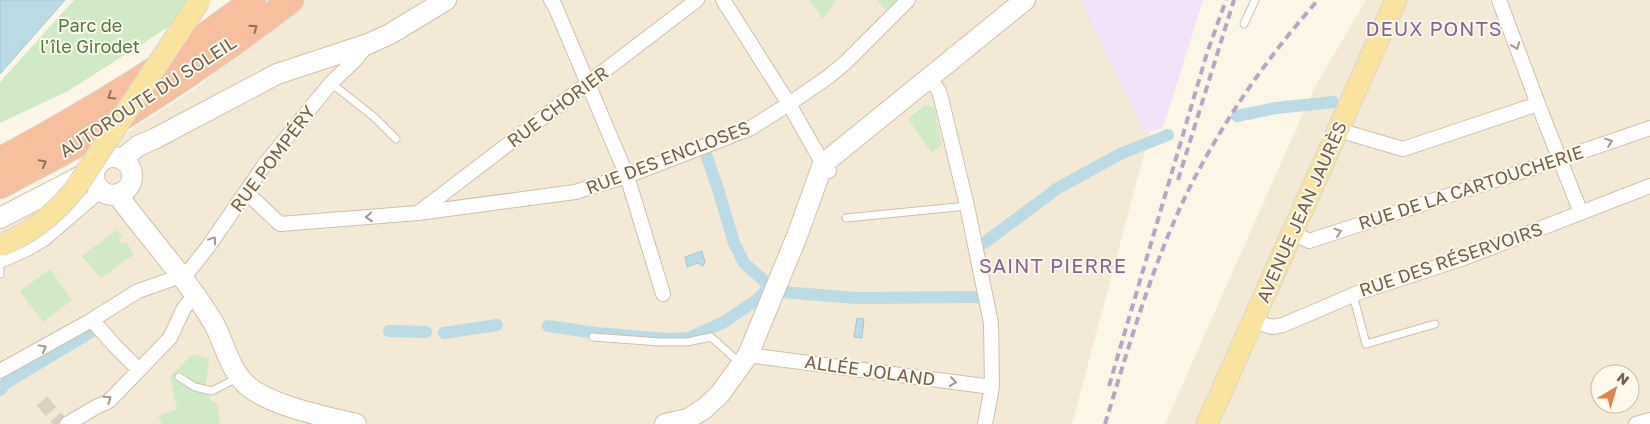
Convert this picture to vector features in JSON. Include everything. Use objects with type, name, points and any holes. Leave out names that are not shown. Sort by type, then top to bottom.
[{"type":"highway","name":"AUTOROUTE DU SOLEIL","points":[[0,160],[62,126],[169,60],[253,0]]},
{"type":"highway","name":"AUTOROUTE DU SOLEIL","points":[[0,186],[74,146],[180,80],[291,0]]},
{"type":"main road","points":[[0,245],[14,240],[41,224],[60,207],[75,189],[200,0]]},
{"type":"main road","name":"AVENUE JEAN JAURÈS","points":[[1207,424],[1396,0]]},
{"type":"street","points":[[0,261],[29,248],[58,228],[156,138],[277,74],[368,44],[390,34],[446,0]]},
{"type":"street","points":[[551,0],[627,176],[663,294]]},
{"type":"street","name":"RUE CHORIER","points":[[418,213],[697,0]]},
{"type":"street","points":[[723,0],[790,104],[826,168]]},
{"type":"street","name":"RUE DES ENCLOSES","points":[[246,192],[280,224],[418,213],[575,192],[627,176],[750,129],[828,78],[846,63],[908,0]]},
{"type":"street","points":[[932,82],[1025,0]]},
{"type":"street","points":[[665,424],[688,418],[705,408],[720,394],[745,360],[814,192],[826,168],[932,82],[1041,0]]},
{"type":"street","points":[[1500,0],[1581,213]]},
{"type":"street","name":"RUE POMPÉRY","points":[[181,276],[189,271],[208,247],[265,164],[331,83],[355,60],[368,44]]},
{"type":"street","points":[[932,82],[939,91],[967,206],[991,323],[992,387],[985,424]]},
{"type":"street","points":[[1338,130],[1402,149],[1538,104]]},
{"type":"street","name":"RUE DE LA CARTOUCHERIE","points":[[1293,233],[1309,241],[1560,160],[1650,128]]},
{"type":"street","points":[[0,218],[113,179]]},
{"type":"street","points":[[113,179],[151,237],[214,323],[234,369],[247,386],[273,401],[356,424]]},
{"type":"street","name":"RUE DES RÉSERVOIRS","points":[[1253,320],[1271,327],[1283,325],[1353,295],[1464,258],[1650,186]]},
{"type":"street","points":[[0,370],[92,320],[138,291],[181,276]]},
{"type":"street","points":[[67,424],[96,406],[109,401],[170,338],[184,308],[195,295]]},
{"type":"street","points":[[92,320],[139,370]]},
{"type":"street","name":"ALLÉE JOLAND","points":[[745,360],[992,387]]},
{"type":"street","points":[[1636,424],[1650,420]]},
{"type":"lane","points":[[1244,24],[1255,0]]},
{"type":"lane","points":[[331,83],[374,117],[396,139]]},
{"type":"lane","points":[[846,218],[967,206]]},
{"type":"lane","points":[[0,269],[0,274]]},
{"type":"lane","points":[[1353,295],[1366,344],[1435,324]]},
{"type":"lane","points":[[593,337],[660,342],[687,342],[711,337],[745,360]]},
{"type":"lane","points":[[179,377],[195,387],[212,391],[240,377]]},
{"type":"shaded area","points":[[294,0],[1185,0],[1072,424],[0,424],[0,213],[197,88]]},
{"type":"shaded area","points":[[1085,0],[1203,0],[1163,128],[1145,133],[1081,2]]},
{"type":"shaded area","points":[[1366,0],[1650,0],[1650,424],[1165,424],[1315,87]]},
{"type":"green space","name":"Parc de l'île Girodet","points":[[74,0],[211,0],[68,91],[0,123],[0,82]]},
{"type":"green space","points":[[810,0],[836,0],[823,19]]},
{"type":"green space","points":[[877,0],[895,0],[898,4],[888,13]]},
{"type":"green space","points":[[925,105],[934,107],[942,145],[932,153],[908,119]]},
{"type":"green space","points":[[117,230],[122,237],[119,239],[122,244],[126,242],[134,254],[101,278],[82,256]]},
{"type":"green space","points":[[50,269],[72,300],[43,322],[20,291]]},
{"type":"green space","points":[[193,354],[209,359],[205,390],[213,402],[217,403],[220,424],[162,424],[158,416],[177,409],[170,376]]},
{"type":"water","points":[[0,0],[65,0],[0,74]]},
{"type":"water","points":[[702,251],[705,262],[703,266],[698,263],[687,267],[685,257]]},
{"type":"water","points":[[857,318],[864,319],[862,338],[854,337]]},
{"type":"waterway","points":[[1237,116],[1276,108],[1333,102]]},
{"type":"waterway","points":[[984,243],[1058,188],[1122,153],[1168,135]]},
{"type":"waterway","points":[[704,149],[734,243],[744,263],[770,286],[783,292],[856,298],[981,297]]},
{"type":"waterway","points":[[548,326],[596,333],[667,339],[689,338],[724,322],[758,299],[770,286]]},
{"type":"waterway","points":[[444,333],[497,325]]},
{"type":"waterway","points":[[0,390],[6,383],[94,330]]},
{"type":"waterway","points":[[389,331],[426,332]]},
{"type":"tunnel","points":[[42,401],[60,422]]},
{"type":"railway","points":[[1109,386],[1207,53],[1226,0]]},
{"type":"railway","points":[[1178,180],[1234,0]]},
{"type":"railway","points":[[1105,424],[1152,277],[1188,191],[1216,140],[1247,91],[1263,68],[1318,0]]},
{"type":"district","name":"DEUX PONTS","points":[[1434,29]]},
{"type":"district","name":"SAINT PIERRE","points":[[1053,266]]}]
